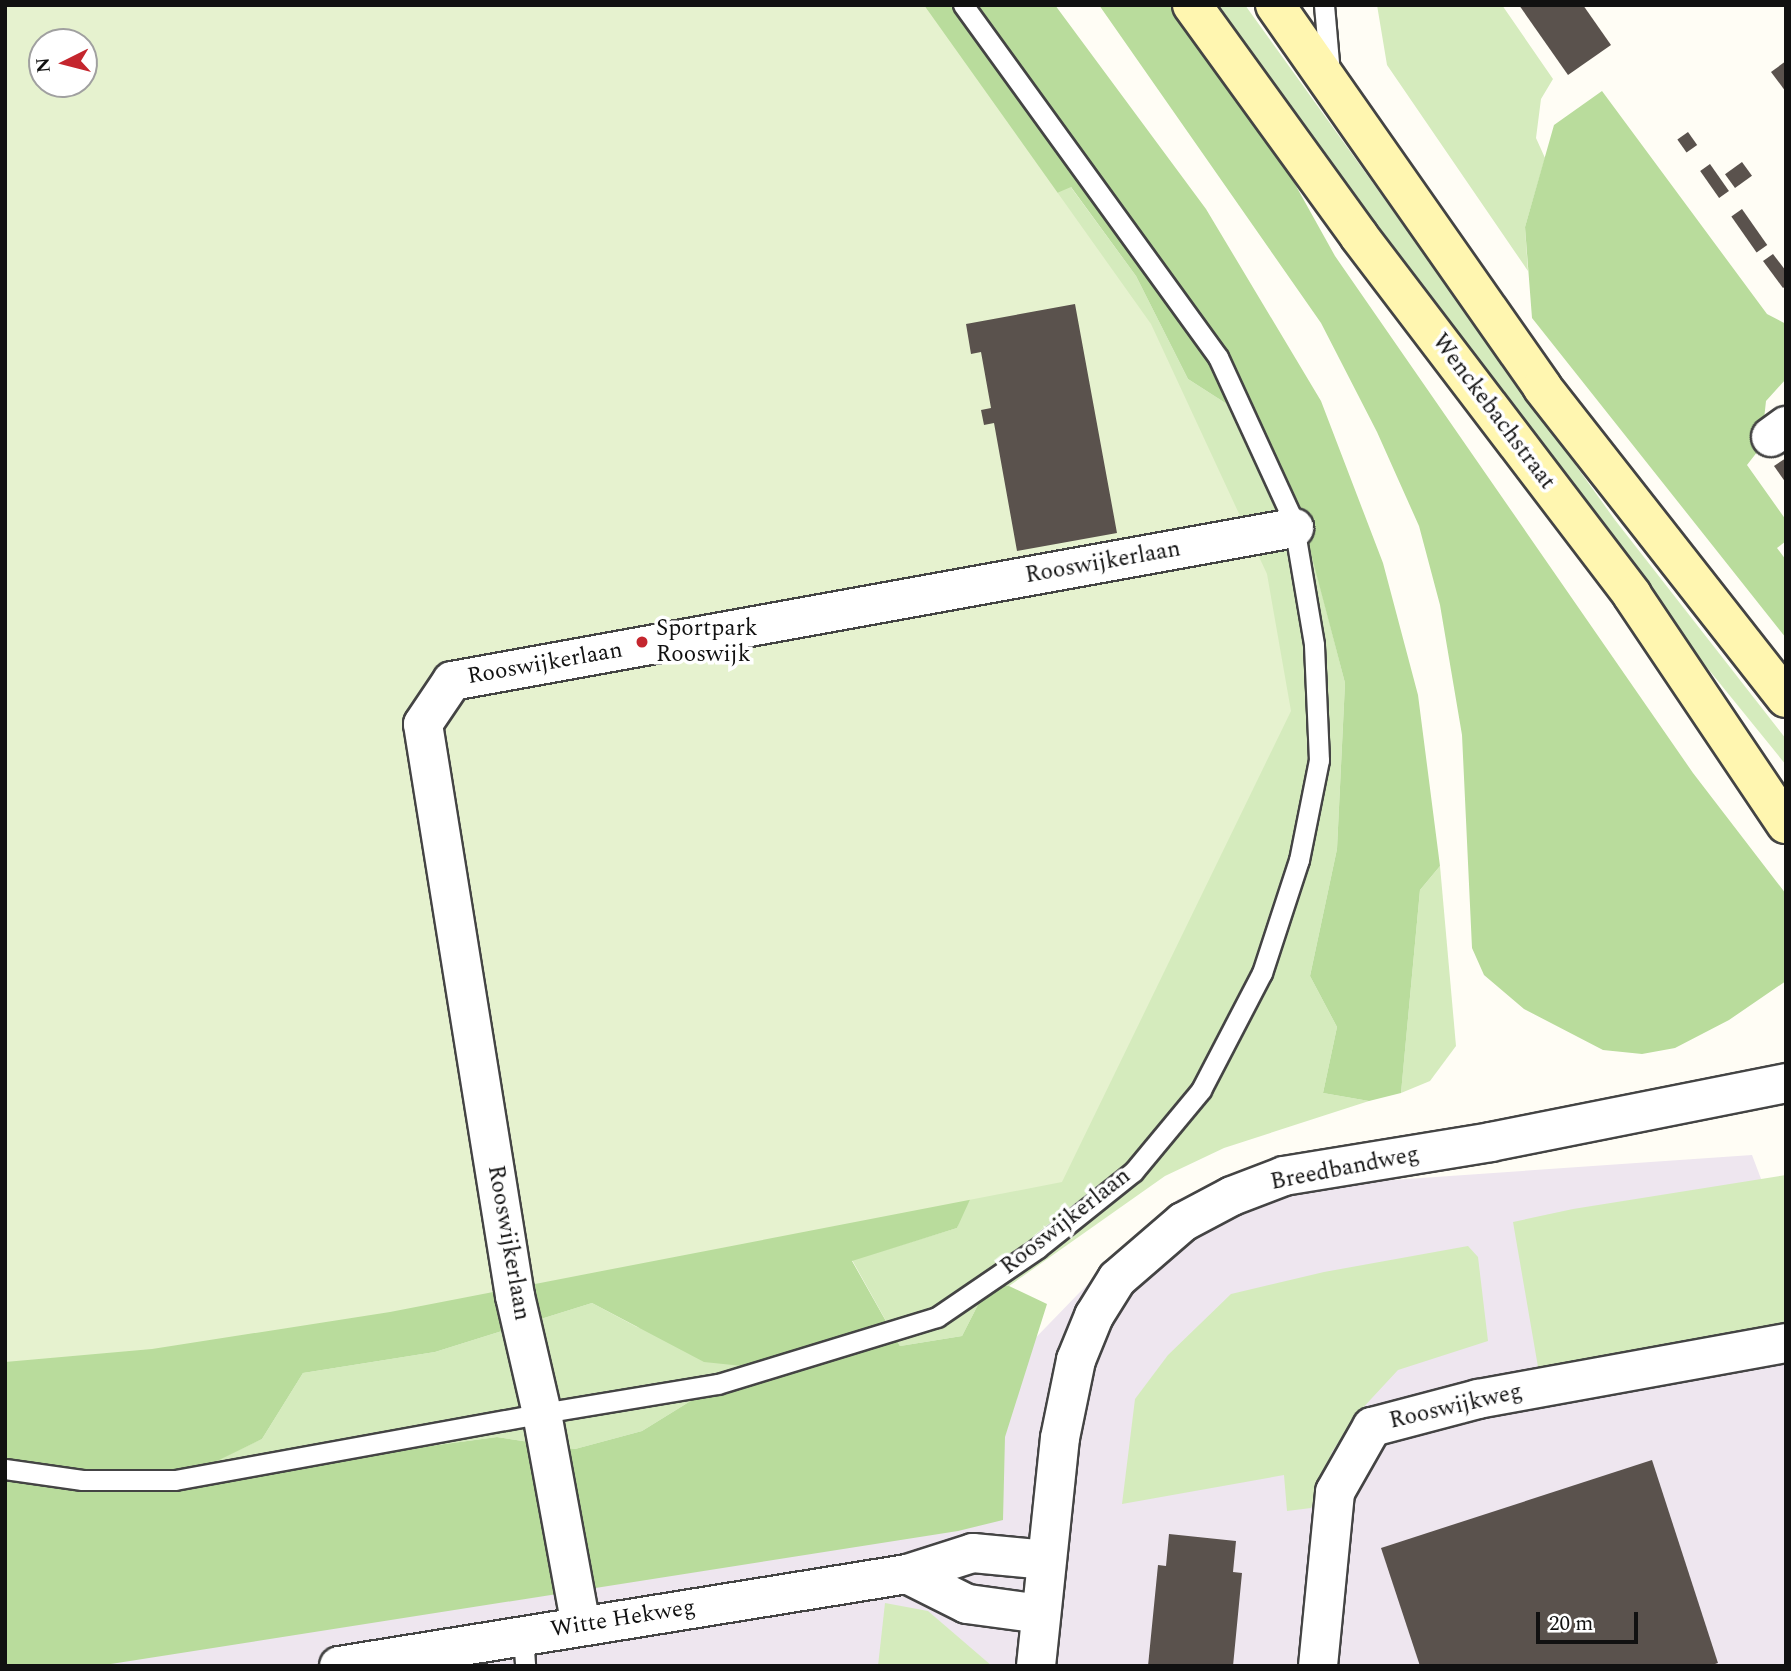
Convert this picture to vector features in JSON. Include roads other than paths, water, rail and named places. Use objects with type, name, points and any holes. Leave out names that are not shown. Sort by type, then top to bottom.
[{"type":"street","name":"Wenckebachstraat","points":[[1192,5],[1359,236],[1632,595],[1786,824]]},
{"type":"street","points":[[1275,5],[1542,387],[1786,698]]},
{"type":"street","name":"Rooswijkerlaan","points":[[581,1626],[542,1413],[515,1296],[423,724],[453,681],[1294,528]]},
{"type":"street","name":"Breedbandweg","points":[[1036,1666],[1060,1438],[1076,1360],[1094,1315],[1117,1279],[1183,1222],[1232,1196],[1284,1176],[1491,1142],[1786,1083]]},
{"type":"street","name":"Rooswijkweg","points":[[1318,1666],[1335,1492],[1372,1427],[1478,1399],[1786,1343]]},
{"type":"street","name":"Witte Hekweg","points":[[339,1666],[524,1650],[581,1626],[907,1574],[973,1553],[1047,1560]]},
{"type":"street","points":[[907,1574],[967,1604],[1041,1614]]},
{"type":"lane","name":"Rooswijkerlaan","points":[[5,1469],[82,1480],[175,1480],[718,1384],[937,1317],[1038,1248],[1133,1172],[1201,1090],[1262,973],[1299,860],[1319,760],[1314,644],[1294,528],[1218,357],[962,5]]},
{"type":"lane","points":[[1324,5],[1331,84]]},
{"type":"place","name":"Sportpark Rooswijk","points":[[642,642]]}]
